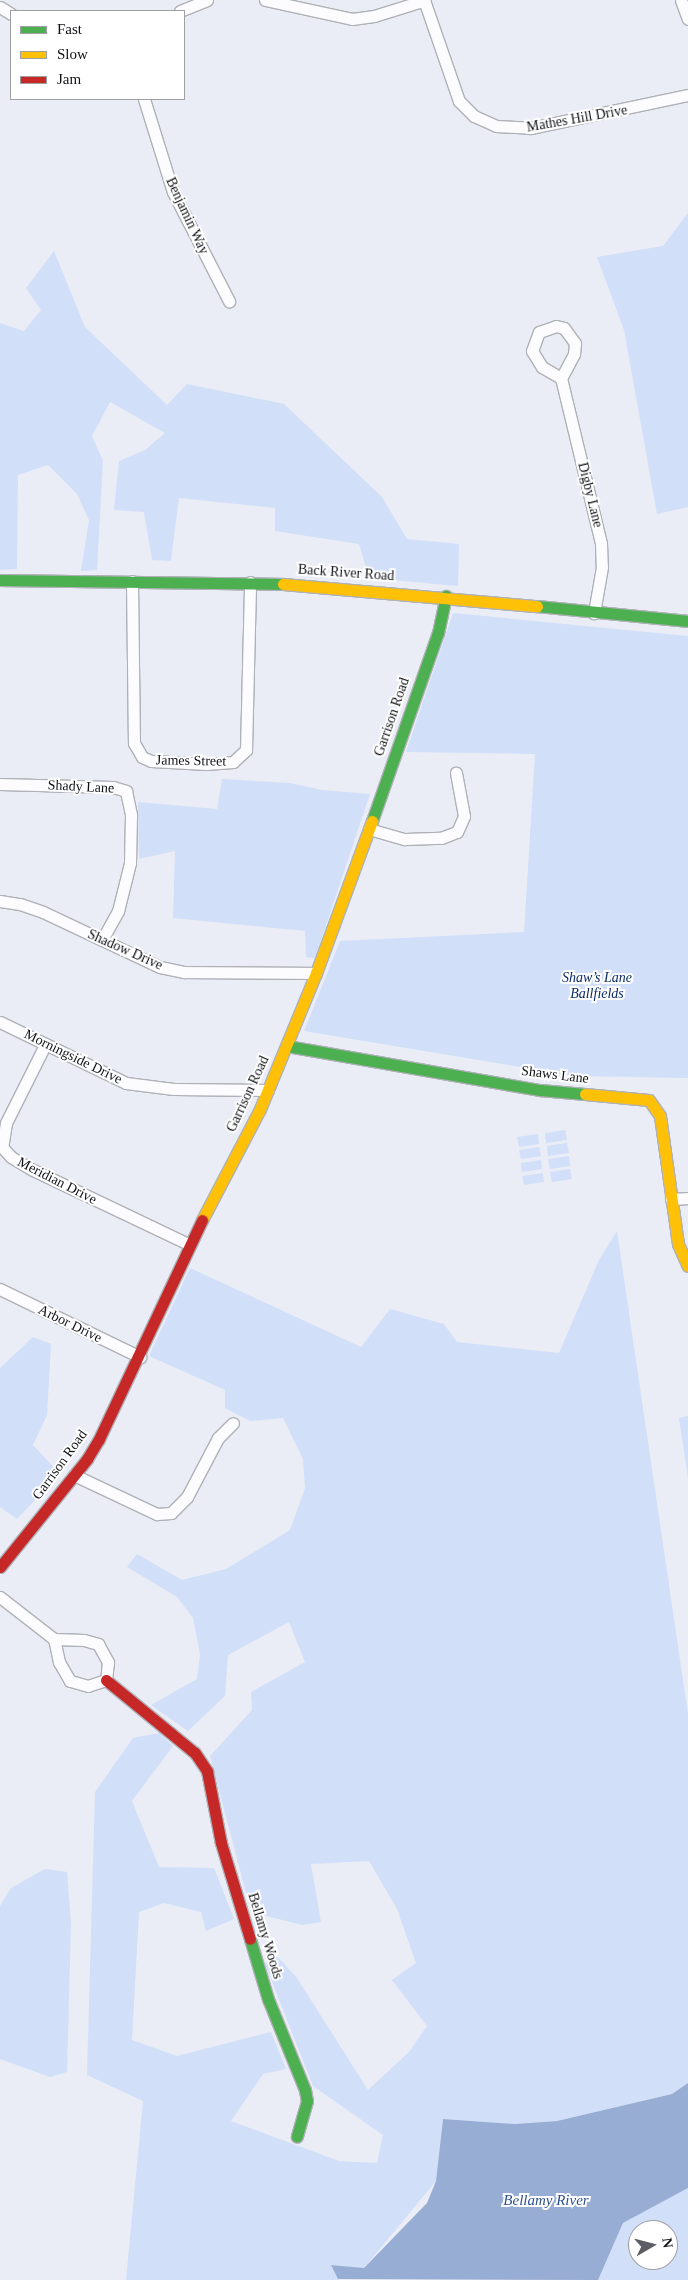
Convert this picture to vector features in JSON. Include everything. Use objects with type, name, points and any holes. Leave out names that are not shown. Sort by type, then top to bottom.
[{"type":"street","points":[[182,10],[207,0]]},
{"type":"street","points":[[265,0],[352,19],[374,16],[425,0]]},
{"type":"street","name":"Mathes Hill Drive","points":[[425,0],[459,101],[474,116],[496,126],[531,128],[688,95]]},
{"type":"street","points":[[681,0],[688,19]]},
{"type":"street","name":"Benjamin Way","points":[[144,100],[173,192],[229,301]]},
{"type":"street","points":[[547,327],[564,328],[575,343],[569,366],[561,378],[542,367],[532,351],[533,341],[547,327]]},
{"type":"street","name":"Digby Lane","points":[[561,378],[601,543],[602,567],[594,613]]},
{"type":"street","name":"Back River Road","points":[[0,580],[250,582],[446,596],[594,613],[688,621]]},
{"type":"street","name":"James Street","points":[[132,581],[134,743],[142,757],[150,761],[206,764],[233,762],[246,750],[250,582]]},
{"type":"street","name":"Garrison Road","points":[[0,1567],[74,1475],[99,1439],[140,1357],[190,1245],[268,1090],[316,973],[369,829],[438,633],[446,596]]},
{"type":"street","points":[[369,829],[405,839],[441,838],[457,832],[464,816],[456,774]]},
{"type":"street","name":"Shady Lane","points":[[0,784],[113,787],[126,791],[132,815],[130,863],[118,911],[102,940]]},
{"type":"street","name":"Shadow Drive","points":[[0,901],[20,904],[160,967],[184,972],[316,973]]},
{"type":"street","name":"Morningside Drive","points":[[0,1022],[103,1074],[134,1084],[174,1089],[268,1090]]},
{"type":"street","name":"Meridian Drive","points":[[45,1045],[6,1123],[2,1147],[11,1157],[32,1170],[190,1245]]},
{"type":"street","name":"Shaws Lane","points":[[287,1046],[540,1090],[649,1100],[660,1116],[670,1199],[678,1244],[688,1266]]},
{"type":"street","points":[[670,1199],[688,1198]]},
{"type":"street","name":"Arbor Drive","points":[[2,1294],[140,1357]]},
{"type":"street","points":[[74,1475],[157,1514],[171,1513],[187,1497],[218,1438],[233,1423]]},
{"type":"street","points":[[0,1597],[54,1639],[84,1640],[98,1644],[108,1662],[106,1680],[88,1686],[70,1681],[59,1662],[54,1639]]},
{"type":"street","name":"Bellamy Woods","points":[[106,1680],[186,1745],[207,1771],[221,1843],[266,1992],[305,2090],[307,2101],[297,2137]]},
{"type":"green space","points":[[688,213],[688,507],[657,514],[624,330],[597,257],[663,246]]},
{"type":"green space","points":[[54,251],[85,327],[167,405],[187,384],[284,404],[382,497],[407,539],[459,544],[458,586],[369,578],[359,544],[275,531],[275,508],[179,498],[171,561],[152,560],[144,512],[114,510],[119,461],[145,450],[165,433],[110,402],[92,436],[103,461],[97,570],[81,571],[89,520],[77,494],[48,465],[18,475],[17,569],[0,570],[0,323],[24,331],[41,310],[26,288]]},
{"type":"green space","name":"Shaw’s Lane Ballfields","points":[[453,613],[688,636],[688,1078],[574,1076],[304,1031],[340,941],[524,932],[535,754],[406,752]]},
{"type":"green space","points":[[222,779],[290,783],[322,790],[370,794],[315,958],[306,957],[305,931],[173,918],[175,851],[139,859],[138,802],[217,809]]},
{"type":"green space","points":[[565,1130],[567,1140],[546,1143],[545,1133]]},
{"type":"green space","points":[[538,1134],[539,1144],[519,1147],[517,1137]]},
{"type":"green space","points":[[567,1143],[569,1153],[548,1156],[547,1146]]},
{"type":"green space","points":[[539,1147],[541,1156],[521,1159],[519,1150]]},
{"type":"green space","points":[[569,1156],[570,1166],[550,1169],[548,1159]]},
{"type":"green space","points":[[541,1160],[542,1169],[522,1172],[521,1163]]},
{"type":"green space","points":[[570,1169],[572,1179],[552,1182],[550,1172]]},
{"type":"green space","points":[[543,1173],[544,1182],[524,1185],[522,1176]]},
{"type":"green space","points":[[617,1231],[688,1714],[688,2083],[672,2094],[557,2121],[515,2124],[443,2119],[436,2181],[364,2268],[332,2265],[339,2280],[126,2280],[143,2101],[87,2075],[95,1792],[133,1738],[159,1733],[173,1746],[132,1801],[159,1867],[214,1868],[234,1919],[206,1931],[201,1912],[164,1903],[139,1912],[132,2040],[177,2056],[271,2032],[286,2069],[263,2074],[231,2121],[339,2161],[377,2163],[383,2135],[313,2086],[265,1964],[278,1957],[297,1978],[368,2090],[409,2052],[427,2026],[392,1980],[416,1963],[397,1909],[369,1861],[311,1864],[321,1922],[302,1925],[251,1912],[210,1756],[252,1710],[251,1692],[305,1662],[289,1622],[228,1655],[225,1696],[188,1731],[151,1705],[197,1679],[200,1654],[193,1618],[177,1597],[127,1567],[137,1554],[182,1580],[226,1569],[290,1530],[305,1488],[303,1459],[283,1418],[250,1421],[225,1408],[225,1390],[149,1356],[190,1268],[361,1347],[390,1309],[444,1324],[457,1342],[559,1353],[599,1260]]},
{"type":"green space","points":[[33,1337],[51,1344],[47,1415],[33,1445],[60,1474],[17,1519],[0,1507],[0,1368]]},
{"type":"green space","points":[[688,1416],[688,1478],[679,1418]]},
{"type":"green space","points":[[45,1869],[67,1872],[71,1923],[67,2072],[50,2077],[0,2059],[0,1906],[11,1888]]},
{"type":"green space","points":[[688,2188],[688,2280],[598,2280],[623,2223],[628,2220],[628,2270],[678,2270],[678,2220],[629,2220]]},
{"type":"water","name":"Bellamy River","points":[[688,2083],[688,2188],[623,2223],[598,2280],[338,2279],[331,2265],[364,2268],[427,2203],[436,2181],[443,2119],[515,2124],[557,2121],[672,2094]]},
{"type":"traffic: fast","points":[[0,580],[283,584]]},
{"type":"traffic: fast","points":[[372,821],[438,633],[446,596]]},
{"type":"traffic: fast","points":[[537,606],[688,621]]},
{"type":"traffic: fast","points":[[287,1046],[540,1090],[585,1094]]},
{"type":"traffic: fast","points":[[250,1939],[268,1999],[305,2090],[307,2101],[297,2137]]},
{"type":"traffic: slow","points":[[283,584],[537,606]]},
{"type":"traffic: slow","points":[[202,1220],[260,1109],[316,973],[372,821]]},
{"type":"traffic: slow","points":[[585,1094],[649,1100],[660,1116],[678,1244],[688,1266]]},
{"type":"traffic: jam","points":[[0,1567],[87,1459],[99,1439],[202,1220]]},
{"type":"traffic: jam","points":[[106,1680],[195,1753],[207,1771],[221,1843],[250,1939]]}]
